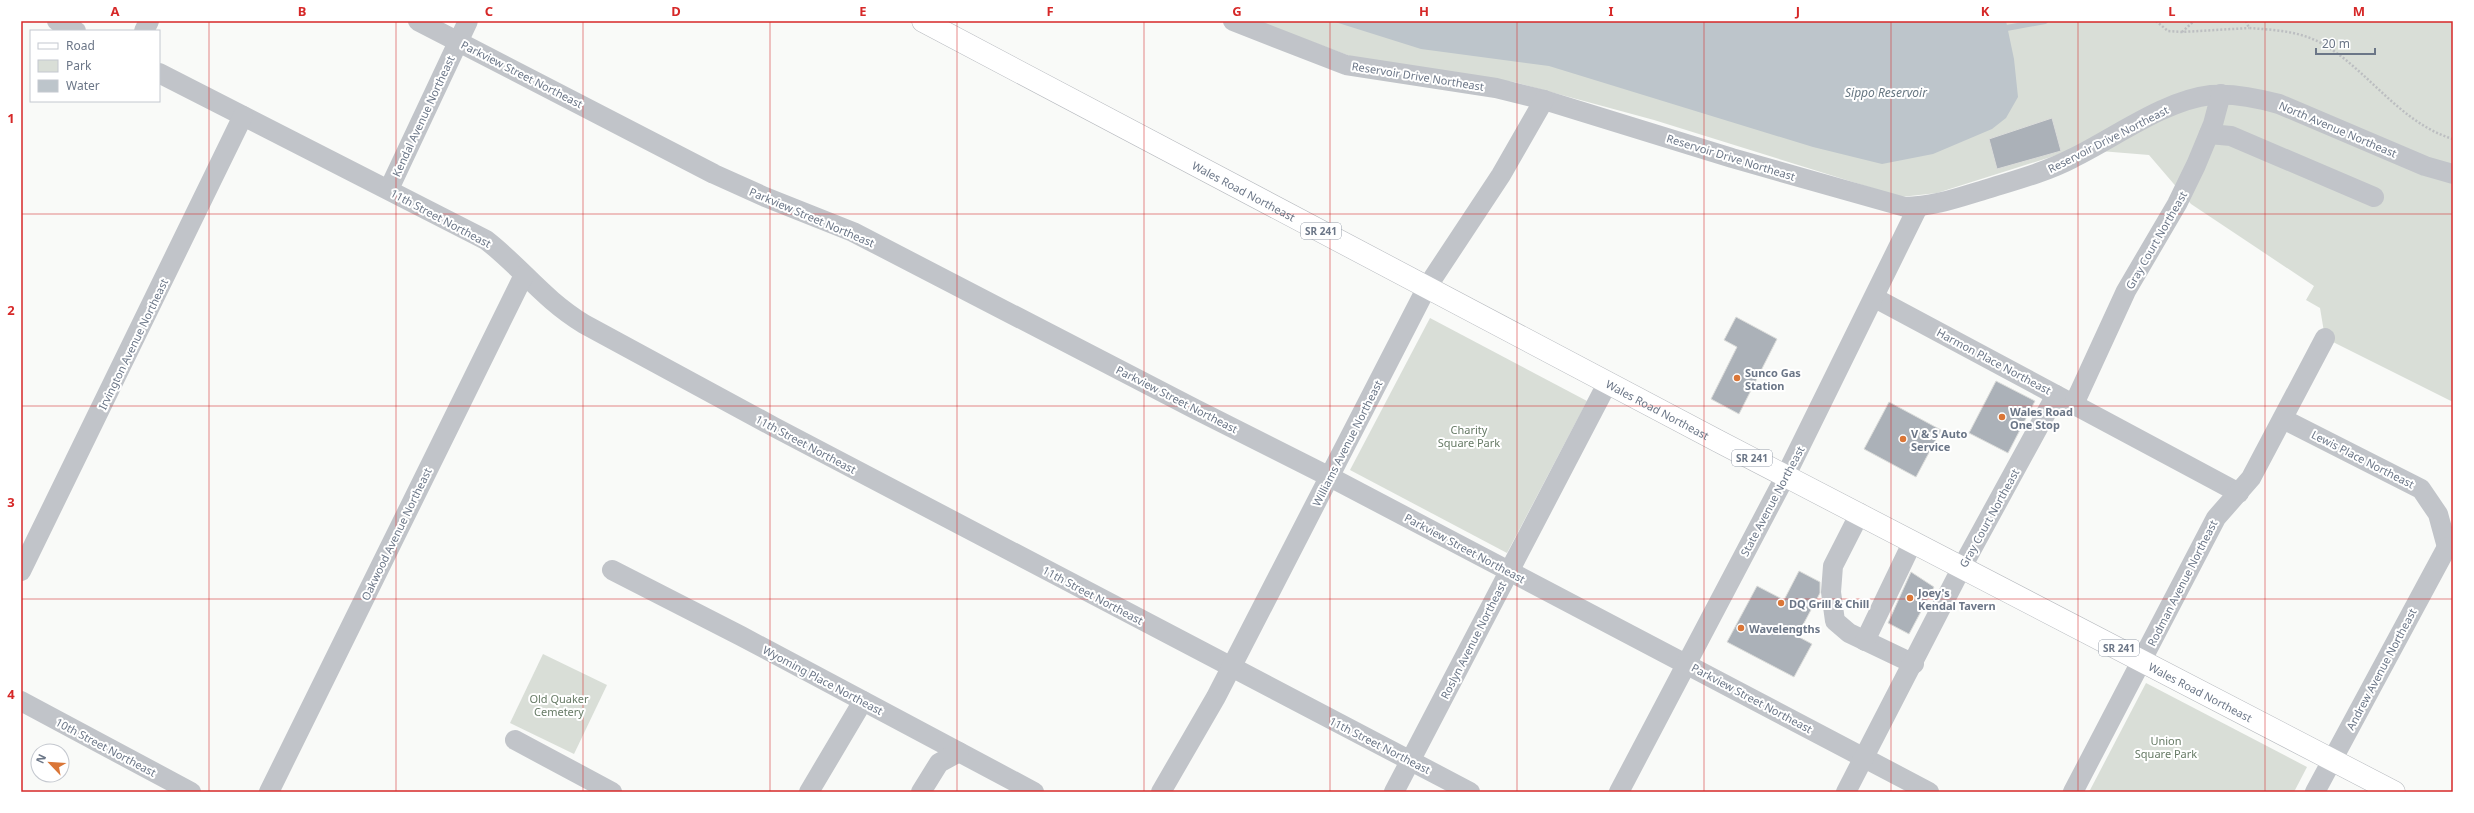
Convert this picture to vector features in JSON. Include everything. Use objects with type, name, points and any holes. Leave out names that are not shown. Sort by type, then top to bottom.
[{"type":"main road","name":"Wales Road Northeast","points":[[923,21],[1608,382],[2394,792]]},
{"type":"street","points":[[57,21],[74,30]]},
{"type":"street","points":[[144,30],[149,21]]},
{"type":"street","name":"Parkview Street Northeast","points":[[418,21],[714,174],[765,197],[853,232],[1195,409],[1330,476],[1929,792]]},
{"type":"street","name":"Kendal Avenue Northeast","points":[[389,189],[468,21]]},
{"type":"street","name":"Reservoir Drive Northeast","points":[[1233,21],[1346,65],[1496,88],[1544,100],[1885,202],[1918,207],[1939,203],[2040,173],[2073,158],[2155,114],[2192,99],[2220,94]]},
{"type":"street","name":"11th Street Northeast","points":[[160,74],[389,189],[486,240],[507,256],[559,309],[584,324],[1470,792]]},
{"type":"street","name":"Gray Court Northeast","points":[[2074,404],[2126,291],[2177,204],[2209,134],[2220,94]]},
{"type":"street","name":"North Avenue Northeast","points":[[2220,94],[2257,98],[2279,104],[2425,166],[2453,174]]},
{"type":"street","name":"Williams Avenue Northeast","points":[[1161,792],[1231,667],[1427,287],[1500,175],[1544,100]]},
{"type":"street","name":"Irvington Avenue Northeast","points":[[21,571],[243,116]]},
{"type":"street","points":[[2209,134],[2231,136],[2374,197]]},
{"type":"street","name":"State Avenue Northeast","points":[[1619,792],[1786,475],[1875,298],[1918,207]]},
{"type":"street","name":"Oakwood Avenue Northeast","points":[[269,792],[524,275]]},
{"type":"street","name":"Harmon Place Northeast","points":[[1875,298],[2239,493]]},
{"type":"street","name":"Rodman Avenue Northeast","points":[[2073,792],[2216,518],[2251,478],[2325,338]]},
{"type":"street","name":"Roslyn Avenue Northeast","points":[[1394,792],[1608,382]]},
{"type":"street","name":"Gray Court Northeast","points":[[1846,792],[1914,664],[1962,567],[2056,395]]},
{"type":"street","name":"Lewis Place Northeast","points":[[2283,419],[2402,477],[2421,489],[2438,514],[2450,549]]},
{"type":"street","points":[[1860,513],[1833,566],[1831,592],[1835,621],[1849,634],[1914,664]]},
{"type":"street","points":[[1864,641],[1913,541]]},
{"type":"street","name":"Andrew Avenue Northeast","points":[[2314,792],[2450,549]]},
{"type":"street","name":"Wyoming Place Northeast","points":[[612,570],[1034,792]]},
{"type":"street","name":"10th Street Northeast","points":[[21,701],[191,792]]},
{"type":"street","points":[[809,792],[863,701]]},
{"type":"street","points":[[515,740],[612,792]]},
{"type":"street","points":[[921,792],[939,763],[959,752]]},
{"type":"path","points":[[2156,21],[2168,31],[2182,32],[2249,28],[2297,33],[2323,44],[2405,113],[2428,128],[2453,139]]},
{"type":"path","points":[[2182,32],[2194,21]]},
{"type":"path","points":[[2246,21],[2249,28]]},
{"type":"green space","points":[[1257,21],[2453,21],[2453,402],[2325,338],[2320,308],[2306,300],[2314,286],[2191,204],[2149,155],[2076,149],[1937,193],[1901,197],[1654,120],[1514,82],[1403,68],[1358,59]]},
{"type":"green space","name":"Charity Square Park","points":[[1430,318],[1587,401],[1507,553],[1350,470]]},
{"type":"green space","name":"Old Quaker Cemetery","points":[[543,654],[607,685],[574,754],[510,723]]},
{"type":"green space","name":"Union Square Park","points":[[2146,683],[2307,767],[2294,792],[2089,792]]},
{"type":"water","name":"Sippo Reservoir","points":[[1332,21],[2006,21],[2014,59],[2018,97],[2006,118],[1992,129],[1933,154],[1882,164],[1813,147],[1549,66],[1421,49]]},
{"type":"building","points":[[2052,118],[2061,151],[1997,169],[1989,139]]},
{"type":"building","points":[[1736,317],[1777,339],[1739,414],[1711,399],[1737,347],[1724,340]]},
{"type":"building","name":"Wales Road One Stop","points":[[1996,381],[2035,401],[2008,453],[1969,433]]},
{"type":"building","name":"V & S Auto Service","points":[[1889,402],[1941,430],[1916,477],[1864,449]]},
{"type":"building","points":[[1799,571],[1820,582],[1820,593],[1797,636],[1812,644],[1794,677],[1727,642],[1757,586],[1784,600]]},
{"type":"building","name":"Joey's Kendal Tavern","points":[[1911,572],[1934,587],[1909,634],[1888,623]]},
{"type":"waterway","points":[[2001,29],[2045,21]]},
{"type":"place","name":"Sunco Gas Station","points":[[1737,378]]},
{"type":"place","name":"Wales Road One Stop","points":[[2002,417]]},
{"type":"place","name":"V & S Auto Service","points":[[1903,439]]},
{"type":"place","name":"Joey's Kendal Tavern","points":[[1910,598]]},
{"type":"place","name":"DQ Grill & Chill","points":[[1781,603]]},
{"type":"place","name":"Wavelengths","points":[[1741,628]]}]
